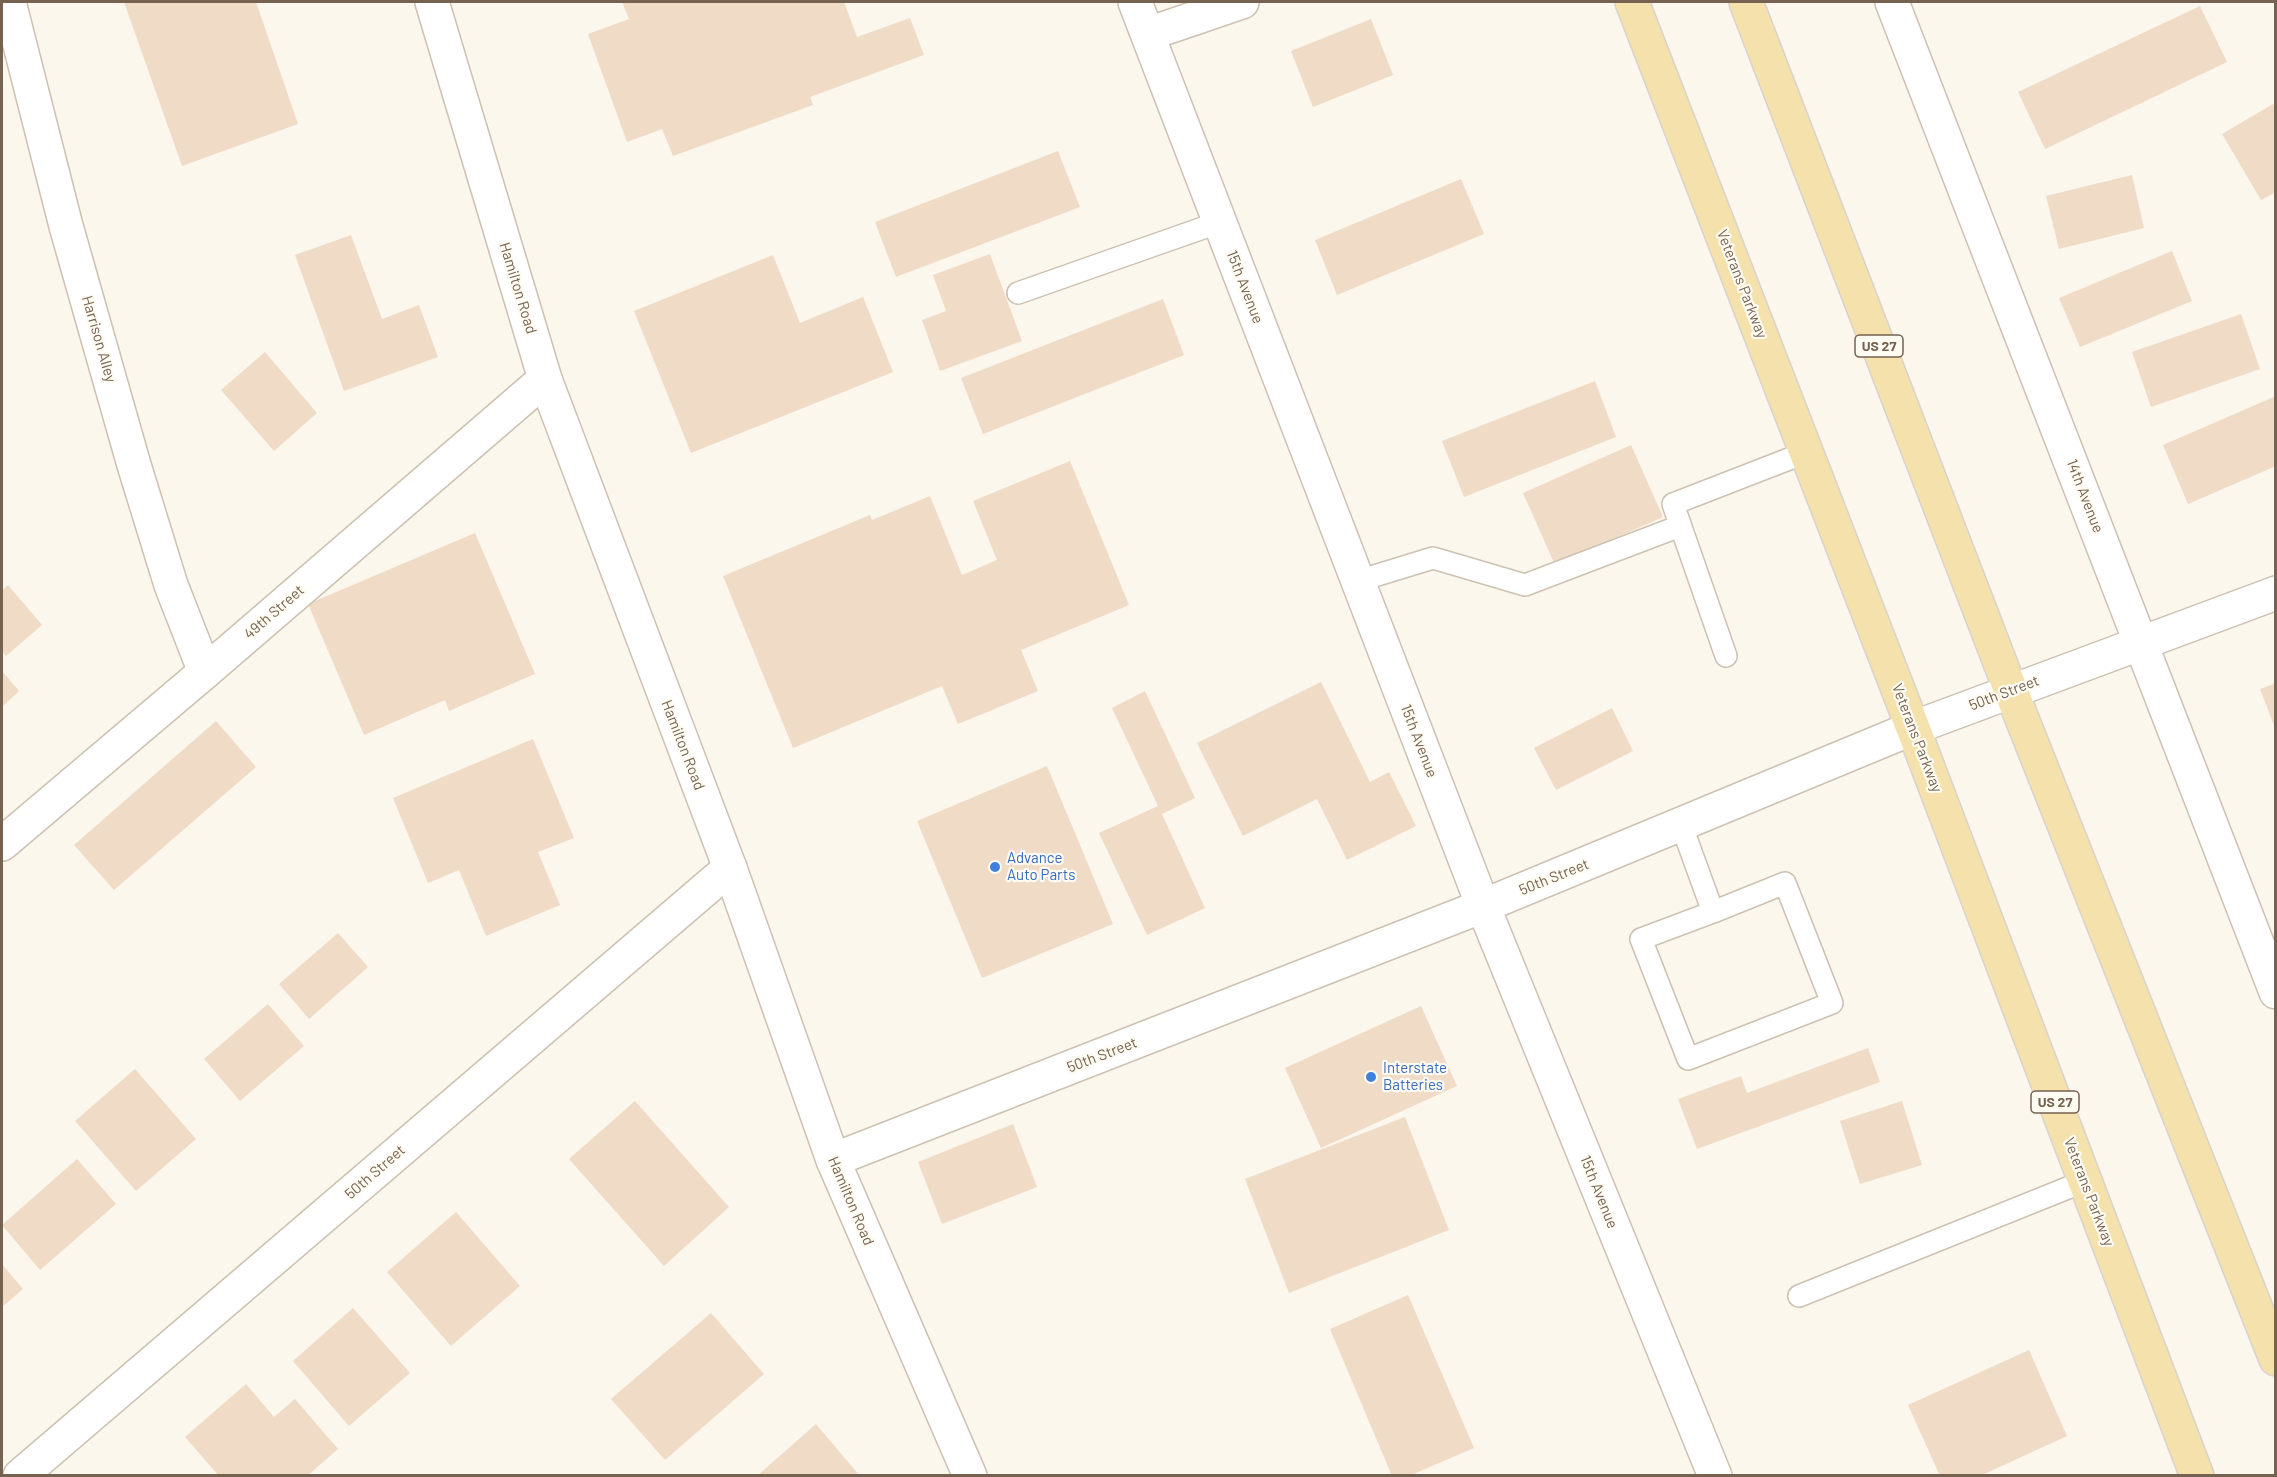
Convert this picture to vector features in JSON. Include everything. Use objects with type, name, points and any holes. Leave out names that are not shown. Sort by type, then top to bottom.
[{"type":"main road","name":"Veterans Parkway","points":[[1632,2],[1913,728],[2197,1476]]},
{"type":"main road","name":"US 27","points":[[1746,2],[2012,691],[2276,1359]]},
{"type":"street","name":"Harrison Alley","points":[[9,2],[66,226],[134,465],[171,585],[205,672]]},
{"type":"street","name":"Hamilton Road","points":[[432,2],[545,379],[730,868],[833,1161],[970,1476]]},
{"type":"street","name":"15th Avenue","points":[[1135,2],[1483,906],[1715,1476]]},
{"type":"street","points":[[1148,34],[1242,2]]},
{"type":"street","name":"14th Avenue","points":[[1892,2],[2276,992]]},
{"type":"street","name":"49th Street","points":[[2,844],[545,379]]},
{"type":"street","name":"50th Street","points":[[833,1161],[1483,906],[1913,728],[2276,593]]},
{"type":"street","name":"50th Street","points":[[20,1476],[730,868]]},
{"type":"lane","points":[[1018,293],[1220,222]]},
{"type":"lane","points":[[1726,656],[1673,504],[1807,452]]},
{"type":"lane","points":[[1358,582],[1433,558],[1525,585],[1680,526]]},
{"type":"lane","points":[[1681,824],[1713,912]]},
{"type":"lane","points":[[1785,883],[1832,1003],[1688,1059],[1641,939],[1713,912],[1785,883]]},
{"type":"lane","points":[[1799,1296],[2085,1181]]},
{"type":"building","points":[[124,2],[256,2],[298,124],[182,166]]},
{"type":"building","points":[[622,2],[844,2],[857,37],[910,18],[924,55],[810,97],[813,105],[673,156],[662,129],[627,142],[588,34],[629,19]]},
{"type":"building","points":[[2200,6],[2227,62],[2045,149],[2018,92]]},
{"type":"building","points":[[1371,19],[1393,75],[1313,107],[1291,51]]},
{"type":"building","points":[[2273,104],[2276,108],[2276,192],[2261,200],[2222,134]]},
{"type":"building","points":[[1058,151],[1080,207],[896,277],[875,222]]},
{"type":"building","points":[[2132,175],[2144,228],[2059,249],[2046,196]]},
{"type":"building","points":[[1461,179],[1484,234],[1337,295],[1315,240]]},
{"type":"building","points":[[351,235],[382,319],[419,305],[438,357],[344,391],[295,255]]},
{"type":"building","points":[[2172,251],[2192,301],[2080,347],[2059,298]]},
{"type":"building","points":[[990,254],[1022,341],[940,371],[922,320],[946,311],[933,275]]},
{"type":"building","points":[[773,255],[800,323],[863,297],[893,372],[691,453],[634,311]]},
{"type":"building","points":[[1163,299],[1184,355],[983,434],[961,378]]},
{"type":"building","points":[[2241,314],[2260,369],[2151,407],[2132,352]]},
{"type":"building","points":[[265,352],[317,413],[274,451],[221,390]]},
{"type":"building","points":[[1595,381],[1616,437],[1464,497],[1442,441]]},
{"type":"building","points":[[2276,396],[2276,466],[2188,504],[2163,445]]},
{"type":"building","points":[[1631,445],[1663,517],[1555,565],[1523,493]]},
{"type":"building","points":[[1070,461],[1129,605],[1021,650],[1038,691],[958,724],[942,686],[793,748],[723,576],[870,515],[872,520],[930,496],[962,575],[997,560],[973,501]]},
{"type":"building","points":[[475,533],[535,674],[449,711],[445,700],[364,735],[308,604]]},
{"type":"building","points":[[8,585],[42,625],[6,656],[2,651],[2,590]]},
{"type":"building","points":[[2,671],[19,691],[2,707]]},
{"type":"building","points":[[1321,682],[1370,782],[1389,772],[1416,826],[1347,860],[1317,799],[1243,836],[1197,743]]},
{"type":"building","points":[[2276,683],[2276,728],[2275,728],[2260,689]]},
{"type":"building","points":[[1145,691],[1195,798],[1162,814],[1205,908],[1147,935],[1099,833],[1158,806],[1112,708]]},
{"type":"building","points":[[1612,708],[1633,751],[1556,790],[1534,748]]},
{"type":"building","points":[[216,721],[256,767],[114,890],[74,845]]},
{"type":"building","points":[[533,739],[574,838],[538,852],[560,905],[486,936],[459,870],[428,883],[393,798]]},
{"type":"building","points":[[1047,766],[1113,924],[982,978],[917,821]]},
{"type":"building","points":[[338,933],[368,967],[309,1019],[279,984]]},
{"type":"building","points":[[268,1004],[304,1046],[240,1101],[204,1059]]},
{"type":"building","name":"Interstate Batteries","points":[[1421,1006],[1457,1086],[1321,1148],[1285,1068]]},
{"type":"building","points":[[1868,1048],[1880,1082],[1697,1149],[1678,1099],[1741,1076],[1747,1093]]},
{"type":"building","points":[[135,1069],[196,1139],[136,1191],[75,1121]]},
{"type":"building","points":[[635,1101],[729,1207],[664,1266],[569,1159]]},
{"type":"building","points":[[1902,1101],[1922,1165],[1860,1184],[1840,1121]]},
{"type":"building","points":[[1405,1117],[1449,1230],[1289,1293],[1245,1179]]},
{"type":"building","points":[[1013,1124],[1037,1187],[942,1224],[918,1162]]},
{"type":"building","points":[[77,1159],[116,1204],[40,1270],[2,1225]]},
{"type":"building","points":[[456,1212],[520,1286],[451,1346],[387,1272]]},
{"type":"building","points":[[2,1264],[23,1289],[2,1307]]},
{"type":"building","points":[[1408,1295],[1474,1448],[1409,1476],[1392,1476],[1330,1329]]},
{"type":"building","points":[[353,1308],[410,1373],[349,1426],[293,1361]]},
{"type":"building","points":[[711,1313],[764,1374],[665,1460],[611,1399]]},
{"type":"building","points":[[2029,1350],[2067,1436],[1980,1476],[1940,1476],[1908,1405]]},
{"type":"building","points":[[246,1384],[274,1417],[295,1399],[338,1449],[307,1476],[219,1476],[185,1437]]},
{"type":"building","points":[[816,1424],[860,1476],[757,1476]]},
{"type":"place","name":"Advance Auto Parts","points":[[995,867]]},
{"type":"place","name":"Interstate Batteries","points":[[1371,1077]]}]
